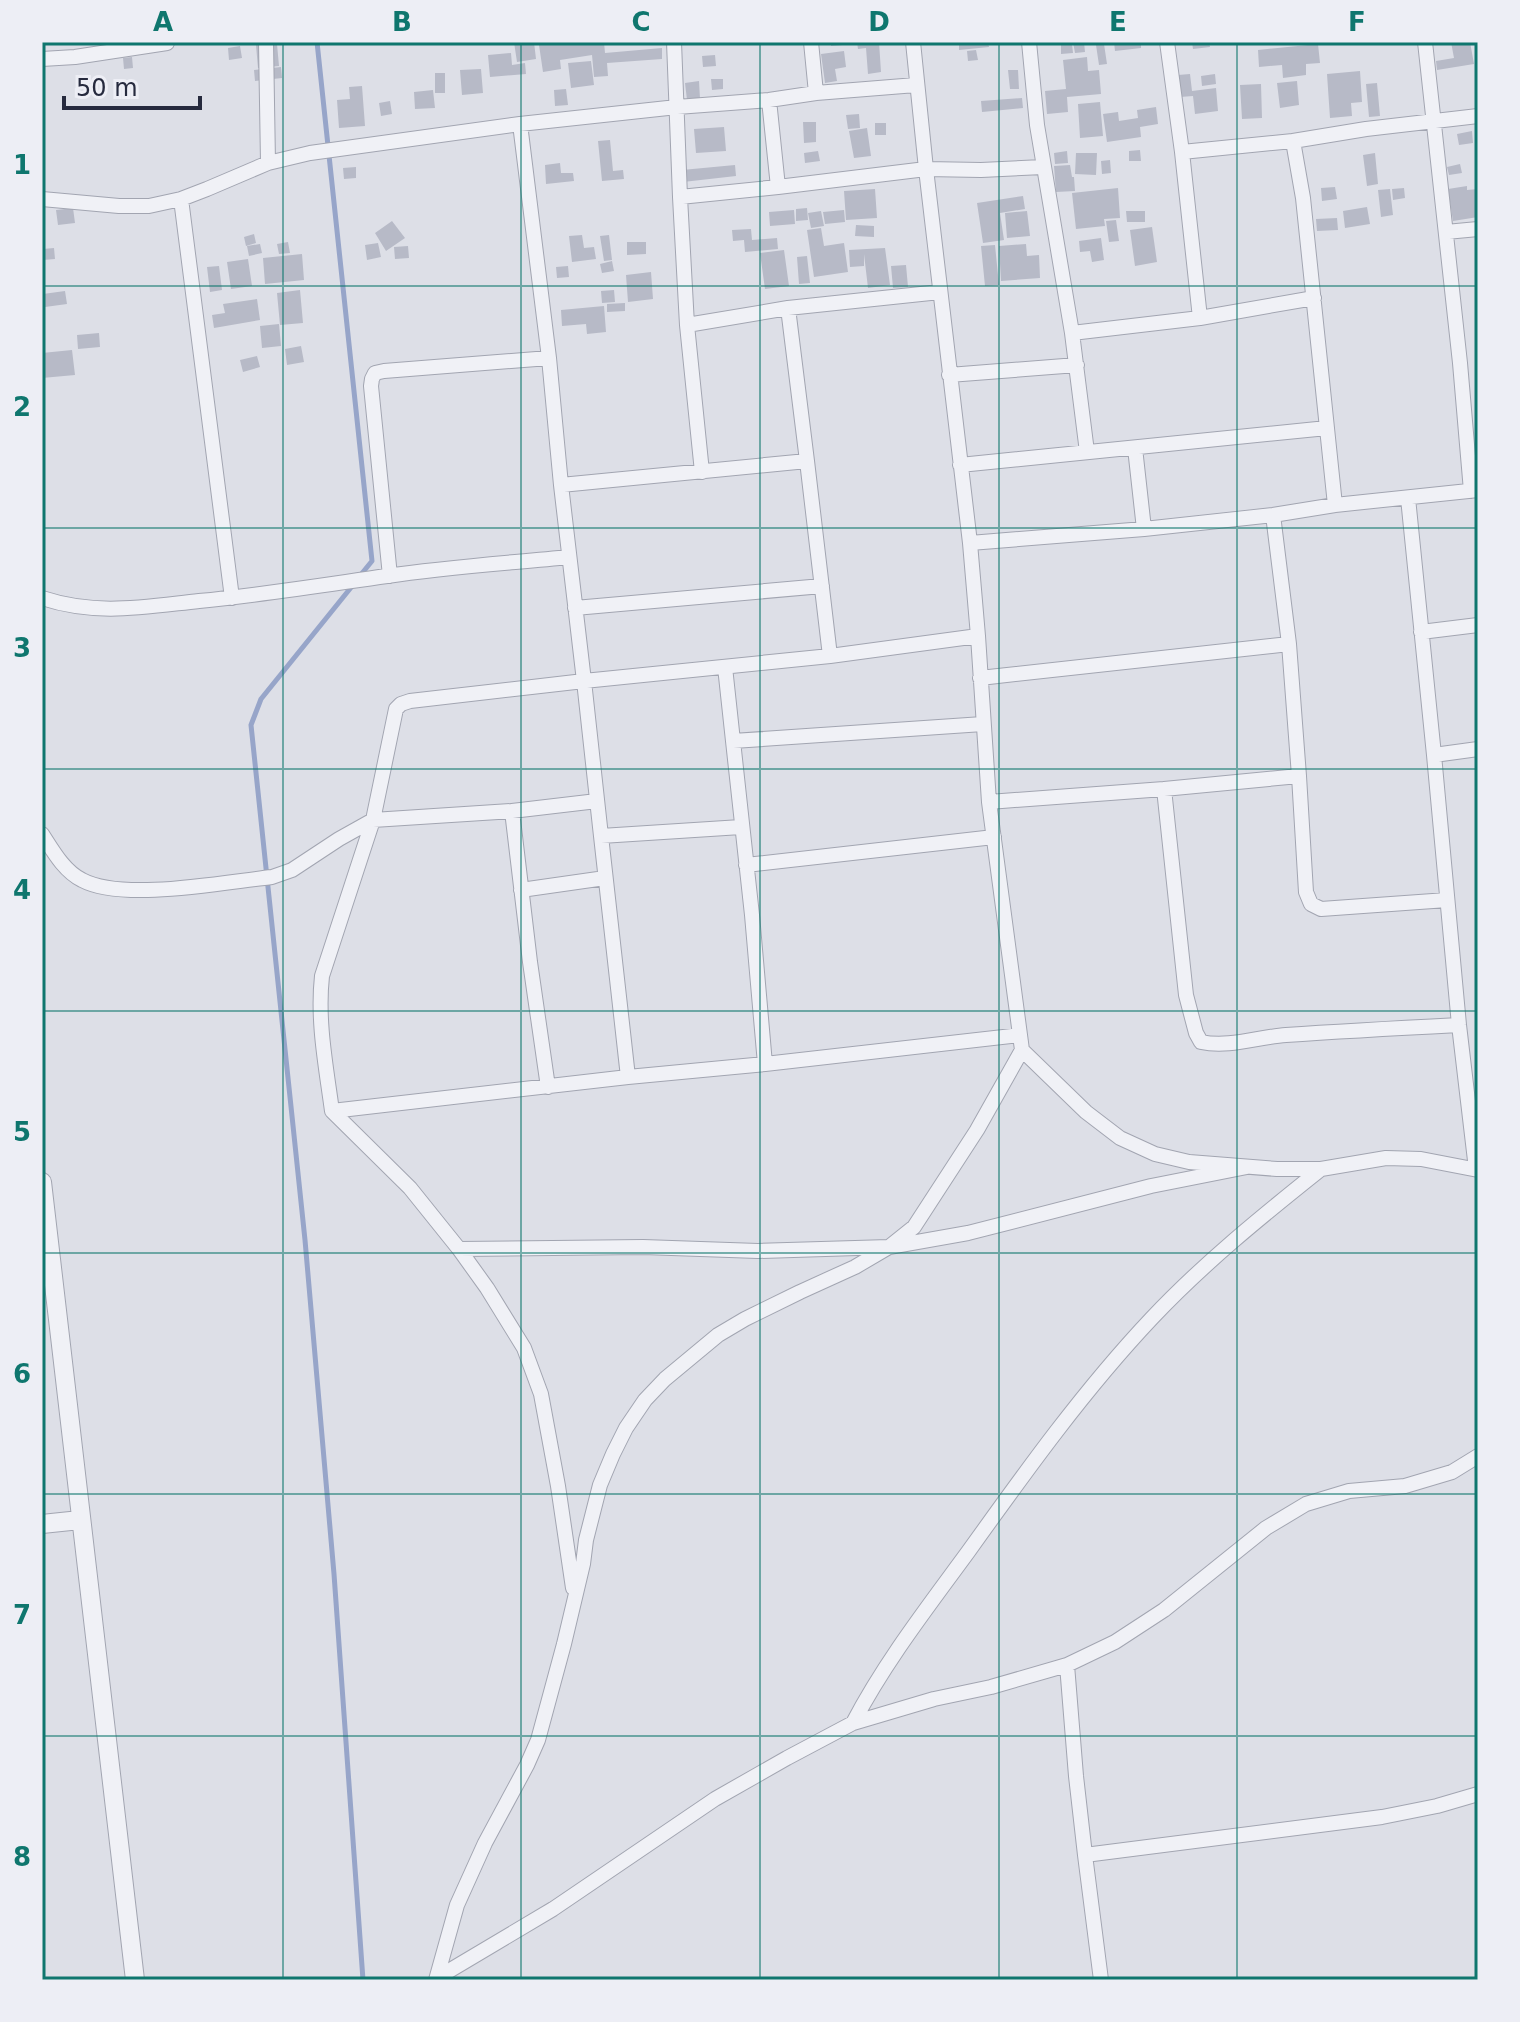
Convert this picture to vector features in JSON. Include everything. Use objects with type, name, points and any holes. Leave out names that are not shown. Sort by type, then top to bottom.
[{"type":"street","points":[[42,59],[119,46],[180,42]]},
{"type":"street","points":[[266,42],[268,163]]},
{"type":"street","points":[[674,42],[687,325],[702,472]]},
{"type":"street","points":[[811,42],[816,93]]},
{"type":"street","points":[[436,1979],[457,1905],[538,1740],[575,1600],[600,1485],[619,1441],[645,1400],[718,1335],[855,1267],[889,1247],[914,1227],[977,1130],[1021,1043],[989,802],[970,543],[913,42]]},
{"type":"street","points":[[1029,42],[1043,167],[1077,365],[1087,452]]},
{"type":"street","points":[[1167,42],[1200,318]]},
{"type":"street","points":[[970,543],[1144,529],[1474,491],[1425,42]]},
{"type":"street","points":[[42,199],[149,206],[181,199],[268,163],[310,153],[520,124],[916,85]]},
{"type":"street","points":[[769,100],[778,187]]},
{"type":"street","points":[[1182,152],[1293,141],[1478,116]]},
{"type":"street","points":[[520,124],[549,358],[628,1077]]},
{"type":"street","points":[[1293,141],[1303,198],[1335,505]]},
{"type":"street","points":[[680,197],[926,169],[1043,167]]},
{"type":"street","points":[[181,199],[232,598]]},
{"type":"street","points":[[1446,232],[1478,229]]},
{"type":"street","points":[[687,325],[788,308],[940,292]]},
{"type":"street","points":[[1072,333],[1200,318],[1314,298]]},
{"type":"street","points":[[788,308],[830,656]]},
{"type":"street","points":[[390,576],[371,386],[375,373],[549,358]]},
{"type":"street","points":[[949,375],[1077,365]]},
{"type":"street","points":[[960,465],[1327,428]]},
{"type":"street","points":[[1135,448],[1144,529]]},
{"type":"street","points":[[561,485],[807,461]]},
{"type":"street","points":[[1021,1043],[1086,1112],[1120,1138],[1155,1154],[1189,1162],[1247,1167],[1321,1169],[1386,1158],[1421,1159],[1477,1170],[1459,1025],[1408,498]]},
{"type":"street","points":[[1273,515],[1289,644],[1306,892],[1311,904],[1321,909],[1447,900]]},
{"type":"street","points":[[42,598],[66,606],[133,609],[569,557]]},
{"type":"street","points":[[575,608],[822,586]]},
{"type":"street","points":[[1421,632],[1478,625]]},
{"type":"street","points":[[575,1600],[541,1394],[524,1348],[487,1288],[410,1188],[332,1111],[320,1026],[322,976],[373,820],[396,709],[410,701],[830,656],[978,636]]},
{"type":"street","points":[[980,678],[1289,644]]},
{"type":"street","points":[[725,667],[765,1064]]},
{"type":"street","points":[[733,741],[983,724]]},
{"type":"street","points":[[1434,755],[1478,749]]},
{"type":"street","points":[[989,802],[1299,776]]},
{"type":"street","points":[[1164,789],[1186,995],[1201,1042],[1212,1044],[1282,1035],[1459,1025]]},
{"type":"street","points":[[42,834],[64,866],[81,880],[100,887],[151,890],[282,874],[373,820],[512,811],[597,801]]},
{"type":"street","points":[[512,811],[548,1087]]},
{"type":"street","points":[[601,836],[741,827]]},
{"type":"street","points":[[746,865],[994,837]]},
{"type":"street","points":[[521,890],[605,878]]},
{"type":"street","points":[[332,1111],[628,1077],[1021,1043]]},
{"type":"street","points":[[459,1249],[643,1247],[758,1251],[889,1247],[968,1233],[1151,1186],[1247,1167]]},
{"type":"street","points":[[853,1723],[912,1628],[1047,1441],[1151,1319],[1184,1286],[1230,1242],[1321,1169]]},
{"type":"street","points":[[42,1182],[135,1980]]},
{"type":"street","points":[[436,1979],[553,1909],[715,1799],[853,1723],[1067,1665],[1115,1642],[1164,1610],[1266,1528],[1306,1504],[1349,1491],[1405,1486],[1452,1472],[1478,1456]]},
{"type":"street","points":[[42,1524],[80,1520]]},
{"type":"street","points":[[1067,1665],[1076,1776],[1101,1980]]},
{"type":"street","points":[[1085,1855],[1382,1817],[1478,1794]]},
{"type":"building","points":[[514,42],[534,42],[536,59],[517,62]]},
{"type":"building","points":[[604,42],[605,53],[662,48],[662,59],[607,63],[608,76],[594,77],[592,55],[560,60],[561,69],[543,72],[539,45]]},
{"type":"building","points":[[831,42],[855,42],[855,44],[831,46]]},
{"type":"building","points":[[857,42],[879,42],[881,72],[868,74],[866,48],[858,49]]},
{"type":"building","points":[[959,42],[988,42],[989,47],[959,50]]},
{"type":"building","points":[[1073,42],[1084,42],[1085,52],[1075,53]]},
{"type":"building","points":[[1114,42],[1141,42],[1141,48],[1115,51]]},
{"type":"building","points":[[1192,42],[1209,42],[1210,47],[1193,49]]},
{"type":"building","points":[[1451,42],[1470,42],[1474,64],[1437,70],[1436,61],[1454,58]]},
{"type":"building","points":[[277,44],[279,66],[258,68],[256,45]]},
{"type":"building","points":[[1072,44],[1073,53],[1061,54],[1061,45]]},
{"type":"building","points":[[1104,44],[1107,64],[1099,65],[1096,45]]},
{"type":"building","points":[[1318,44],[1320,63],[1306,64],[1306,75],[1283,78],[1282,65],[1259,67],[1258,50]]},
{"type":"building","points":[[240,46],[242,58],[229,60],[228,48]]},
{"type":"building","points":[[976,50],[978,60],[968,61],[967,51]]},
{"type":"building","points":[[844,51],[846,67],[835,69],[837,81],[825,83],[821,54]]},
{"type":"building","points":[[511,53],[512,65],[525,63],[526,74],[490,77],[488,55]]},
{"type":"building","points":[[715,55],[716,66],[703,67],[702,56]]},
{"type":"building","points":[[132,57],[133,68],[124,69],[123,58]]},
{"type":"building","points":[[1087,57],[1088,71],[1099,70],[1101,94],[1067,97],[1068,112],[1047,114],[1045,91],[1066,89],[1063,60]]},
{"type":"building","points":[[591,61],[594,85],[571,88],[568,63]]},
{"type":"building","points":[[281,67],[282,78],[255,81],[254,70]]},
{"type":"building","points":[[481,69],[483,93],[462,95],[460,70]]},
{"type":"building","points":[[1008,70],[1018,70],[1019,89],[1010,89]]},
{"type":"building","points":[[1360,71],[1362,102],[1351,103],[1352,116],[1330,118],[1327,74]]},
{"type":"building","points":[[435,73],[445,73],[445,93],[435,93]]},
{"type":"building","points":[[1190,74],[1192,91],[1216,88],[1218,111],[1195,114],[1193,96],[1180,97],[1178,75]]},
{"type":"building","points":[[1215,74],[1216,84],[1202,86],[1201,76]]},
{"type":"building","points":[[711,79],[723,79],[723,89],[712,90]]},
{"type":"building","points":[[699,81],[700,99],[687,100],[685,83]]},
{"type":"building","points":[[1297,81],[1299,105],[1280,108],[1277,83]]},
{"type":"building","points":[[1377,83],[1380,116],[1369,117],[1366,84]]},
{"type":"building","points":[[1261,84],[1262,118],[1242,119],[1240,85]]},
{"type":"building","points":[[362,86],[365,126],[339,128],[337,100],[350,99],[349,87]]},
{"type":"building","points":[[566,89],[568,105],[555,106],[554,90]]},
{"type":"building","points":[[433,90],[435,108],[415,109],[414,92]]},
{"type":"building","points":[[1022,98],[1023,108],[982,112],[981,101]]},
{"type":"building","points":[[390,101],[392,114],[381,116],[379,103]]},
{"type":"building","points":[[1100,102],[1103,136],[1080,138],[1078,104]]},
{"type":"building","points":[[1156,107],[1158,124],[1140,127],[1141,137],[1107,142],[1103,114],[1118,112],[1119,121],[1138,118],[1137,110]]},
{"type":"building","points":[[859,114],[860,128],[848,129],[846,115]]},
{"type":"building","points":[[803,122],[816,122],[816,142],[804,143]]},
{"type":"building","points":[[875,123],[886,123],[886,135],[875,135]]},
{"type":"building","points":[[724,127],[726,151],[696,153],[694,129]]},
{"type":"building","points":[[867,128],[871,156],[854,158],[849,131]]},
{"type":"building","points":[[1472,131],[1473,143],[1459,145],[1457,134]]},
{"type":"building","points":[[610,140],[613,171],[623,170],[624,179],[602,181],[598,141]]},
{"type":"building","points":[[1140,150],[1141,161],[1129,161],[1129,151]]},
{"type":"building","points":[[818,151],[820,161],[805,163],[804,153]]},
{"type":"building","points":[[1067,151],[1068,163],[1055,164],[1054,153]]},
{"type":"building","points":[[1076,153],[1097,153],[1096,175],[1075,174]]},
{"type":"building","points":[[1375,153],[1378,184],[1367,186],[1363,155]]},
{"type":"building","points":[[1110,160],[1111,173],[1102,174],[1101,161]]},
{"type":"building","points":[[560,163],[561,173],[573,173],[574,181],[546,184],[545,165]]},
{"type":"building","points":[[1460,164],[1462,173],[1449,175],[1447,167]]},
{"type":"building","points":[[735,165],[736,176],[683,182],[682,170]]},
{"type":"building","points":[[1070,165],[1075,191],[1056,192],[1054,166]]},
{"type":"building","points":[[356,167],[356,178],[344,179],[343,168]]},
{"type":"building","points":[[1467,186],[1467,190],[1478,189],[1478,217],[1453,221],[1448,189]]},
{"type":"building","points":[[1335,187],[1337,199],[1322,201],[1321,188]]},
{"type":"building","points":[[1118,188],[1120,218],[1104,219],[1105,226],[1076,229],[1072,193]]},
{"type":"building","points":[[1404,188],[1405,198],[1393,200],[1392,189]]},
{"type":"building","points":[[875,189],[877,218],[846,220],[844,191]]},
{"type":"building","points":[[1390,189],[1393,215],[1381,217],[1378,190]]},
{"type":"building","points":[[1023,196],[1025,209],[1000,213],[1004,240],[983,243],[977,203]]},
{"type":"building","points":[[1367,207],[1370,224],[1345,228],[1343,211]]},
{"type":"building","points":[[73,208],[75,223],[58,225],[56,210]]},
{"type":"building","points":[[807,208],[808,220],[796,221],[796,209]]},
{"type":"building","points":[[794,210],[795,224],[770,226],[769,212]]},
{"type":"building","points":[[844,210],[845,222],[825,224],[823,212]]},
{"type":"building","points":[[821,211],[824,226],[811,228],[808,213]]},
{"type":"building","points":[[1027,211],[1030,236],[1007,238],[1005,213]]},
{"type":"building","points":[[1126,211],[1145,211],[1145,222],[1127,222]]},
{"type":"building","points":[[1337,218],[1338,230],[1317,231],[1316,219]]},
{"type":"building","points":[[1116,220],[1119,241],[1109,242],[1106,221]]},
{"type":"building","points":[[392,221],[405,238],[386,251],[375,233]]},
{"type":"building","points":[[856,225],[874,226],[874,237],[855,236]]},
{"type":"building","points":[[1152,227],[1157,262],[1135,266],[1130,230]]},
{"type":"building","points":[[821,228],[824,246],[844,243],[848,272],[814,277],[807,230]]},
{"type":"building","points":[[751,229],[752,240],[777,238],[778,249],[745,252],[744,240],[733,241],[732,230]]},
{"type":"building","points":[[254,234],[256,243],[246,246],[244,237]]},
{"type":"building","points":[[582,235],[584,248],[594,247],[596,259],[572,262],[569,236]]},
{"type":"building","points":[[609,235],[612,260],[604,261],[600,236]]},
{"type":"building","points":[[1101,238],[1104,260],[1092,262],[1090,251],[1080,252],[1079,241]]},
{"type":"building","points":[[288,242],[290,253],[279,254],[277,244]]},
{"type":"building","points":[[627,242],[646,242],[646,254],[627,255]]},
{"type":"building","points":[[378,243],[381,257],[367,260],[365,245]]},
{"type":"building","points":[[260,244],[262,253],[249,256],[247,246]]},
{"type":"building","points":[[1026,244],[1027,256],[1039,255],[1040,278],[1001,281],[999,246]]},
{"type":"building","points":[[995,245],[999,285],[985,286],[981,246]]},
{"type":"building","points":[[408,246],[409,258],[395,259],[394,247]]},
{"type":"building","points":[[54,248],[55,259],[43,260],[43,249]]},
{"type":"building","points":[[885,248],[890,285],[868,288],[864,254],[864,266],[850,267],[849,250]]},
{"type":"building","points":[[784,250],[789,286],[765,289],[760,253]]},
{"type":"building","points":[[302,254],[304,280],[265,284],[263,258]]},
{"type":"building","points":[[807,256],[810,283],[799,284],[797,257]]},
{"type":"building","points":[[248,259],[252,286],[231,289],[227,262]]},
{"type":"building","points":[[612,261],[614,271],[602,273],[600,264]]},
{"type":"building","points":[[906,265],[908,287],[893,288],[891,266]]},
{"type":"building","points":[[219,266],[222,290],[210,292],[207,267]]},
{"type":"building","points":[[568,266],[569,277],[557,278],[556,267]]},
{"type":"building","points":[[651,272],[653,299],[628,302],[626,275]]},
{"type":"building","points":[[300,290],[303,323],[280,325],[277,293]]},
{"type":"building","points":[[614,290],[615,302],[602,303],[601,291]]},
{"type":"building","points":[[65,291],[67,304],[45,307],[43,294]]},
{"type":"building","points":[[257,299],[260,320],[214,328],[212,315],[225,313],[223,304]]},
{"type":"building","points":[[625,303],[625,311],[607,312],[607,304]]},
{"type":"building","points":[[604,306],[606,332],[587,334],[586,324],[562,326],[561,310]]},
{"type":"building","points":[[279,324],[281,346],[262,348],[260,326]]},
{"type":"building","points":[[99,333],[100,347],[78,349],[77,335]]},
{"type":"building","points":[[301,346],[304,362],[287,365],[285,349]]},
{"type":"building","points":[[72,350],[75,375],[42,378],[42,353]]},
{"type":"building","points":[[257,356],[260,367],[243,372],[240,360]]},
{"type":"waterway","points":[[317,42],[372,561],[359,577]]},
{"type":"waterway","points":[[353,585],[261,699],[251,725],[305,1240],[334,1574],[363,1980]]}]
